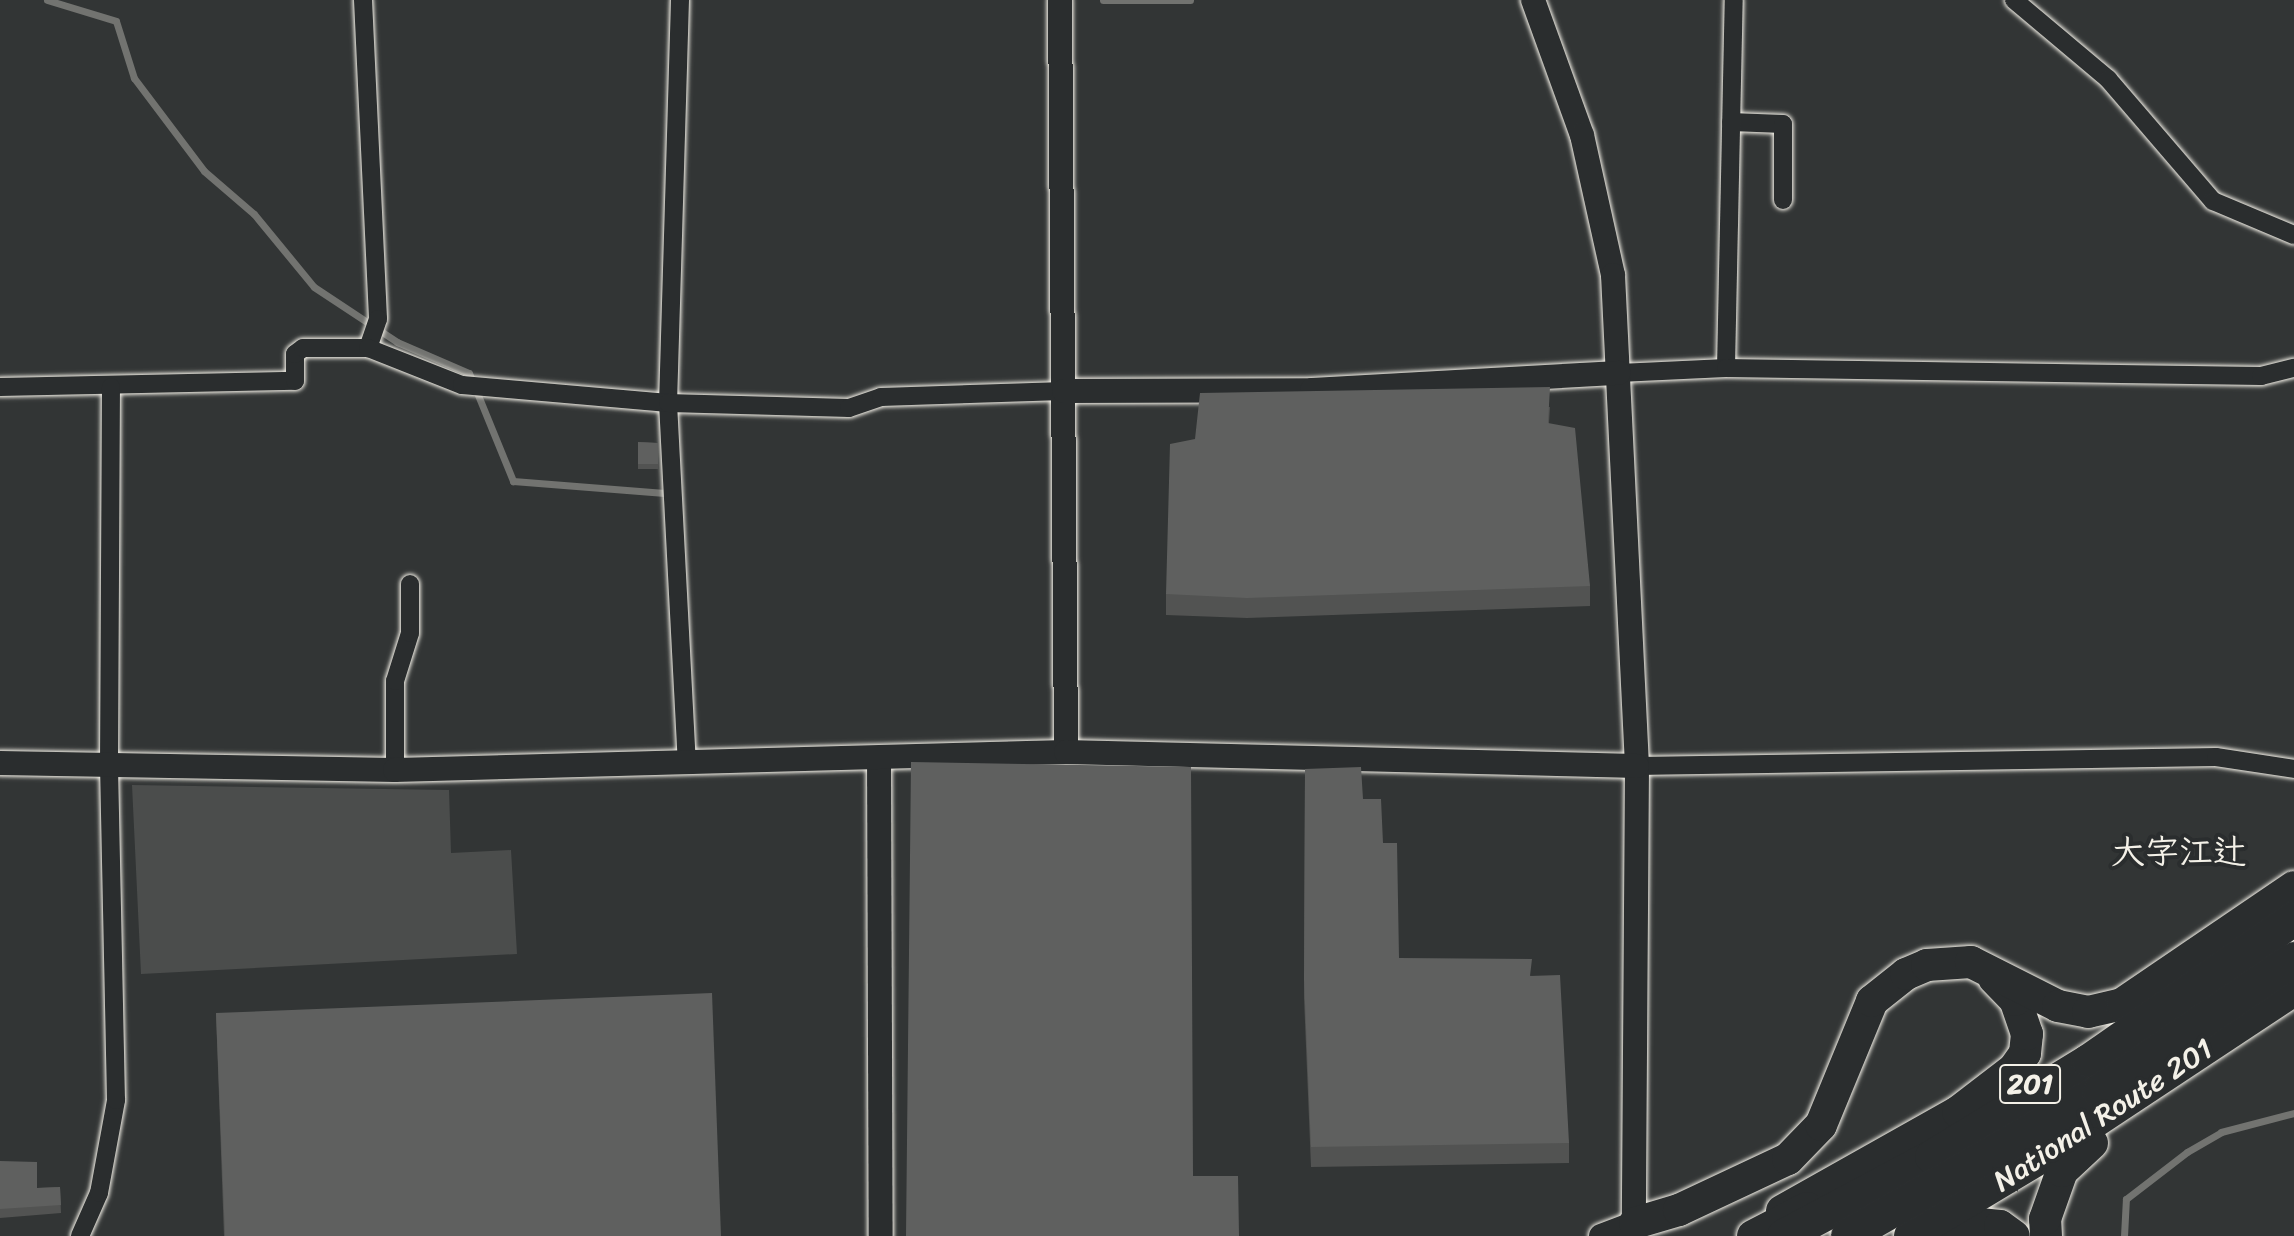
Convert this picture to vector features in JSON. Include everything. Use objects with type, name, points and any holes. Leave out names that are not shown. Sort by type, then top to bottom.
[{"type":"highway","points":[[1634,1230],[1788,1159],[1821,1125],[1872,1001],[1889,984],[1927,965],[1949,961],[1971,962],[2058,1006],[2088,1012],[2122,1004],[2294,887]]},
{"type":"highway","name":"201","points":[[1753,1236],[1953,1130],[2041,1077],[2251,943],[2294,909]]},
{"type":"highway","points":[[1784,1236],[1932,1157],[2089,1061],[2294,919]]},
{"type":"highway","points":[[1848,1236],[2100,1091],[2294,959]]},
{"type":"highway","points":[[1742,1236],[1958,1112],[2014,1069],[2025,1053],[2023,1016],[2015,1000],[1987,970]]},
{"type":"highway","points":[[2046,1236],[2045,1219],[2057,1181],[2081,1151],[2229,1051],[2294,992]]},
{"type":"highway","name":"National Route 201","points":[[1910,1236],[1940,1220],[2294,992]]},
{"type":"highway","points":[[1940,1220],[2000,1226],[2014,1236]]},
{"type":"street","points":[[363,0],[378,319],[368,348]]},
{"type":"street","points":[[680,0],[668,403],[687,765]]},
{"type":"street","points":[[1060,0],[1066,752]]},
{"type":"street","points":[[1533,0],[1582,135],[1600,203],[1613,275],[1619,373],[1637,766],[1634,1230],[1601,1236]]},
{"type":"street","points":[[1726,368],[1734,0]]},
{"type":"street","points":[[2014,0],[2108,79],[2213,201],[2294,235]]},
{"type":"street","points":[[1731,122],[1783,124],[1783,200]]},
{"type":"street","points":[[0,387],[295,381],[295,354],[303,348],[368,348],[462,385],[668,403],[849,408],[881,397],[1064,391],[1312,390],[1726,368],[2261,376],[2294,368]]},
{"type":"street","points":[[80,1236],[99,1193],[116,1100],[109,765],[111,387]]},
{"type":"street","points":[[395,770],[395,681],[410,633],[410,584]]},
{"type":"street","points":[[0,763],[395,770],[687,765],[1066,752],[1637,766],[2216,757],[2294,769]]},
{"type":"street","points":[[879,759],[881,1236]]},
{"type":"shaded area","points":[[132,785],[449,790],[451,853],[511,850],[517,954],[141,974]]},
{"type":"building","points":[[1550,387],[1548,423],[1575,428],[1590,586],[1247,598],[1166,594],[1170,444],[1195,439],[1200,393]]},
{"type":"building","points":[[638,442],[658,443],[658,464],[638,464]]},
{"type":"building","points":[[911,762],[1191,767],[1193,1176],[1238,1176],[1239,1236],[906,1236]]},
{"type":"building","points":[[1361,767],[1363,799],[1381,799],[1383,843],[1397,843],[1399,958],[1532,959],[1530,976],[1560,975],[1569,1143],[1311,1147],[1304,979],[1305,769]]},
{"type":"building","points":[[712,993],[721,1236],[225,1236],[216,1013]]},
{"type":"building","points":[[0,1161],[37,1162],[37,1188],[60,1187],[61,1205],[0,1209]]},
{"type":"waterway","points":[[47,0],[116,21],[134,78],[204,171],[254,214],[314,287],[397,342],[469,373],[513,481],[665,493]]},
{"type":"waterway","points":[[1103,0],[1190,0]]},
{"type":"waterway","points":[[2124,1236],[2126,1199],[2187,1152],[2221,1132],[2294,1113]]},
{"type":"district","name":"大字江辻","points":[[2179,853]]}]
